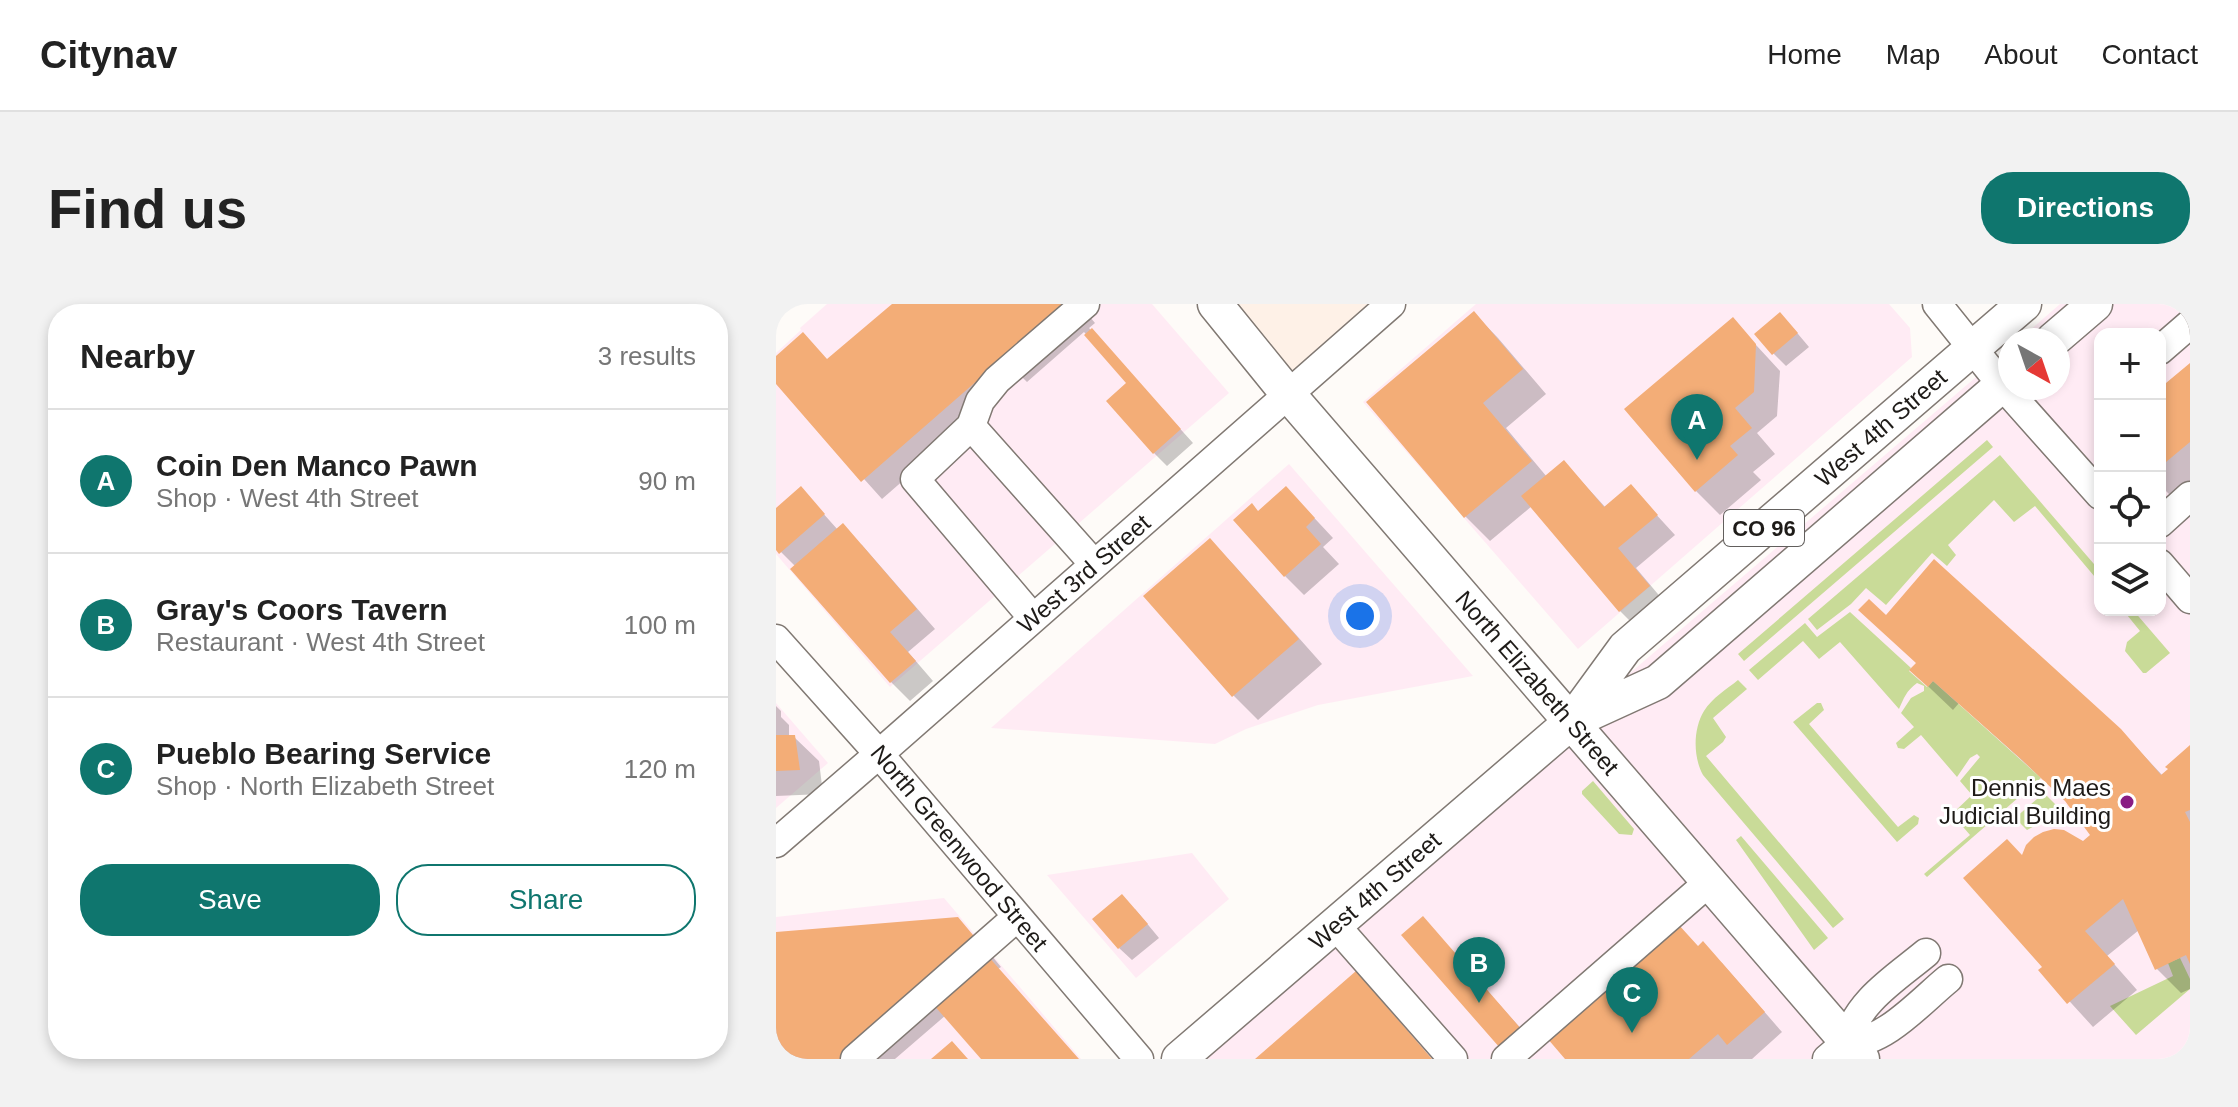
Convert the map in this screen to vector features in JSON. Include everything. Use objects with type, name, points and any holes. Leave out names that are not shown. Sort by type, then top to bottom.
[{"type":"main road","name":"North Elizabeth Street","points":[[1215,304],[1288,394],[1709,882],[1846,1053]]},
{"type":"main road","name":"West 4th Street","points":[[1179,1059],[1571,722],[1625,648],[2024,304]]},
{"type":"main road","points":[[2067,328],[2095,304]]},
{"type":"main road","name":"West 4th Street","points":[[1571,722],[1658,682],[1998,388]]},
{"type":"street","points":[[1033,618],[915,479],[971,426],[980,401],[997,380],[1085,304]]},
{"type":"street","name":"West 3rd Street","points":[[776,843],[1391,304]]},
{"type":"street","points":[[1937,304],[1972,348],[1998,373]]},
{"type":"street","points":[[2166,345],[2190,324]]},
{"type":"street","points":[[2022,400],[2094,488]]},
{"type":"street","points":[[971,426],[1094,564]]},
{"type":"street","points":[[2166,518],[2190,496]]},
{"type":"street","points":[[2166,571],[2190,599]]},
{"type":"street","name":"North Greenwood Street","points":[[776,639],[879,754],[1139,1059]]},
{"type":"street","points":[[1506,1059],[1709,882]]},
{"type":"street","points":[[855,1059],[1017,917]]},
{"type":"street","points":[[1335,925],[1453,1059]]},
{"type":"street","points":[[1846,1053],[1853,1022],[1868,1003],[1926,953]]},
{"type":"street","points":[[1846,1053],[1861,1042],[1880,1035],[1948,979]]},
{"type":"shaded area","points":[[827,304],[1152,304],[1229,393],[890,687],[776,554],[776,353]]},
{"type":"shaded area","points":[[1215,304],[1390,304],[1288,394]]},
{"type":"shaded area","points":[[1476,304],[1889,304],[1910,328],[1912,357],[1578,649],[1363,402]]},
{"type":"shaded area","points":[[2060,304],[2190,304],[2190,1059],[1179,1059],[1998,358],[1998,400],[2070,400],[2070,328],[2033,328]]},
{"type":"shaded area","points":[[1289,464],[1473,676],[1318,705],[1246,729],[1215,744],[991,728]]},
{"type":"shaded area","points":[[776,703],[828,763],[776,808]]},
{"type":"shaded area","points":[[1192,853],[1229,899],[1136,978],[1047,875]]},
{"type":"shaded area","points":[[944,898],[1081,1059],[776,1059],[776,917]]},
{"type":"green space","points":[[1987,440],[1993,447],[1744,661],[1738,654]]},
{"type":"green space","points":[[2000,455],[2094,564],[2094,576],[2035,506],[2014,522],[1994,500],[1948,545],[1956,555],[1947,566],[1932,553],[1886,605],[1866,588],[1817,630],[1808,619]]},
{"type":"green space","points":[[1850,612],[1911,668],[1909,671],[1927,687],[1933,681],[2041,778],[1927,877],[1924,874],[1970,835],[1952,814],[1972,795],[1960,781],[1980,757],[1977,754],[1970,758],[1957,777],[1921,735],[1904,749],[1898,748],[1896,743],[1914,727],[1901,713],[1911,698],[1924,691],[1924,686],[1917,683],[1913,686],[1899,709],[1840,642],[1819,659],[1803,641],[1758,680],[1749,670],[1805,623],[1817,637]]},
{"type":"green space","points":[[2128,616],[2138,616],[2170,653],[2146,673],[2125,651],[2127,642],[2140,631]]},
{"type":"green space","points":[[1738,680],[1747,689],[1713,718],[1726,737],[1706,756],[1844,919],[1833,928],[1700,768],[1696,743],[1700,718],[1711,702]]},
{"type":"green space","points":[[1821,703],[1824,710],[1809,724],[1898,827],[1914,815],[1919,818],[1918,824],[1897,842],[1793,722]]},
{"type":"green space","points":[[1593,781],[1634,829],[1632,835],[1619,834],[1582,794]]},
{"type":"green space","points":[[2044,793],[2068,817],[2064,821],[2042,822],[2027,830],[2015,818]]},
{"type":"green space","points":[[1741,836],[1828,938],[1814,950],[1736,840]]},
{"type":"green space","points":[[2180,958],[2190,979],[2190,989],[2136,1035],[2110,1006],[2173,976],[2168,963]]},
{"type":"building","points":[[892,304],[1065,304],[861,482],[776,384],[776,356],[803,332],[827,359]]},
{"type":"building","points":[[1474,311],[1523,369],[1483,403],[1532,461],[1464,518],[1366,402]]},
{"type":"building","points":[[1780,312],[1798,333],[1772,355],[1754,334]]},
{"type":"building","points":[[1733,317],[1756,344],[1754,392],[1735,408],[1752,428],[1730,446],[1738,455],[1695,492],[1624,409]]},
{"type":"building","points":[[1092,328],[1181,429],[1153,454],[1106,401],[1126,383],[1084,335]]},
{"type":"building","points":[[2190,363],[2190,442],[2166,462],[2166,400],[2166,383]]},
{"type":"building","points":[[1564,460],[1604,507],[1631,484],[1658,515],[1618,548],[1650,586],[1619,612],[1521,496]]},
{"type":"building","points":[[801,486],[825,514],[779,554],[776,550],[776,508]]},
{"type":"building","points":[[1286,486],[1315,518],[1306,527],[1321,544],[1284,577],[1233,520],[1252,503],[1258,511]]},
{"type":"building","points":[[843,523],[917,609],[890,632],[916,661],[890,683],[790,569]]},
{"type":"building","points":[[1210,538],[1299,639],[1232,697],[1143,596]]},
{"type":"building","points":[[1934,559],[2121,729],[2161,775],[2168,769],[2165,767],[2190,745],[2190,810],[2185,812],[2190,822],[2190,964],[2186,955],[2155,970],[2123,899],[2085,931],[2115,964],[2067,1004],[2038,970],[2042,967],[1963,878],[2007,839],[2022,855],[2026,845],[2043,832],[2064,830],[2083,841],[2090,835],[2065,801],[2022,760],[1933,681],[1928,687],[1909,670],[1916,663],[1858,610],[1869,599],[1886,615]]},
{"type":"building","points":[[776,735],[795,735],[800,770],[776,771]]},
{"type":"building","points":[[1122,894],[1148,924],[1118,949],[1092,919]]},
{"type":"building","points":[[1423,916],[1522,1030],[1500,1048],[1401,935]]},
{"type":"building","points":[[958,917],[978,941],[843,1059],[776,1059],[776,932]]},
{"type":"building","points":[[1678,924],[1698,946],[1703,941],[1765,1012],[1727,1045],[1718,1034],[1689,1059],[1565,1059],[1547,1038]]},
{"type":"building","points":[[987,955],[1079,1059],[981,1059],[932,1003]]},
{"type":"building","points":[[1356,971],[1432,1059],[1255,1059]]},
{"type":"building","points":[[952,1041],[968,1059],[931,1059]]},
{"type":"place","name":"Coin Den Manco Pawn","points":[[1697,460]]},
{"type":"place","name":"Dennis Maes Judicial Building","points":[[2127,802]]},
{"type":"place","name":"Gray's Coors Tavern","points":[[1479,1003]]},
{"type":"place","name":"Pueblo Bearing Service","points":[[1632,1033]]}]
